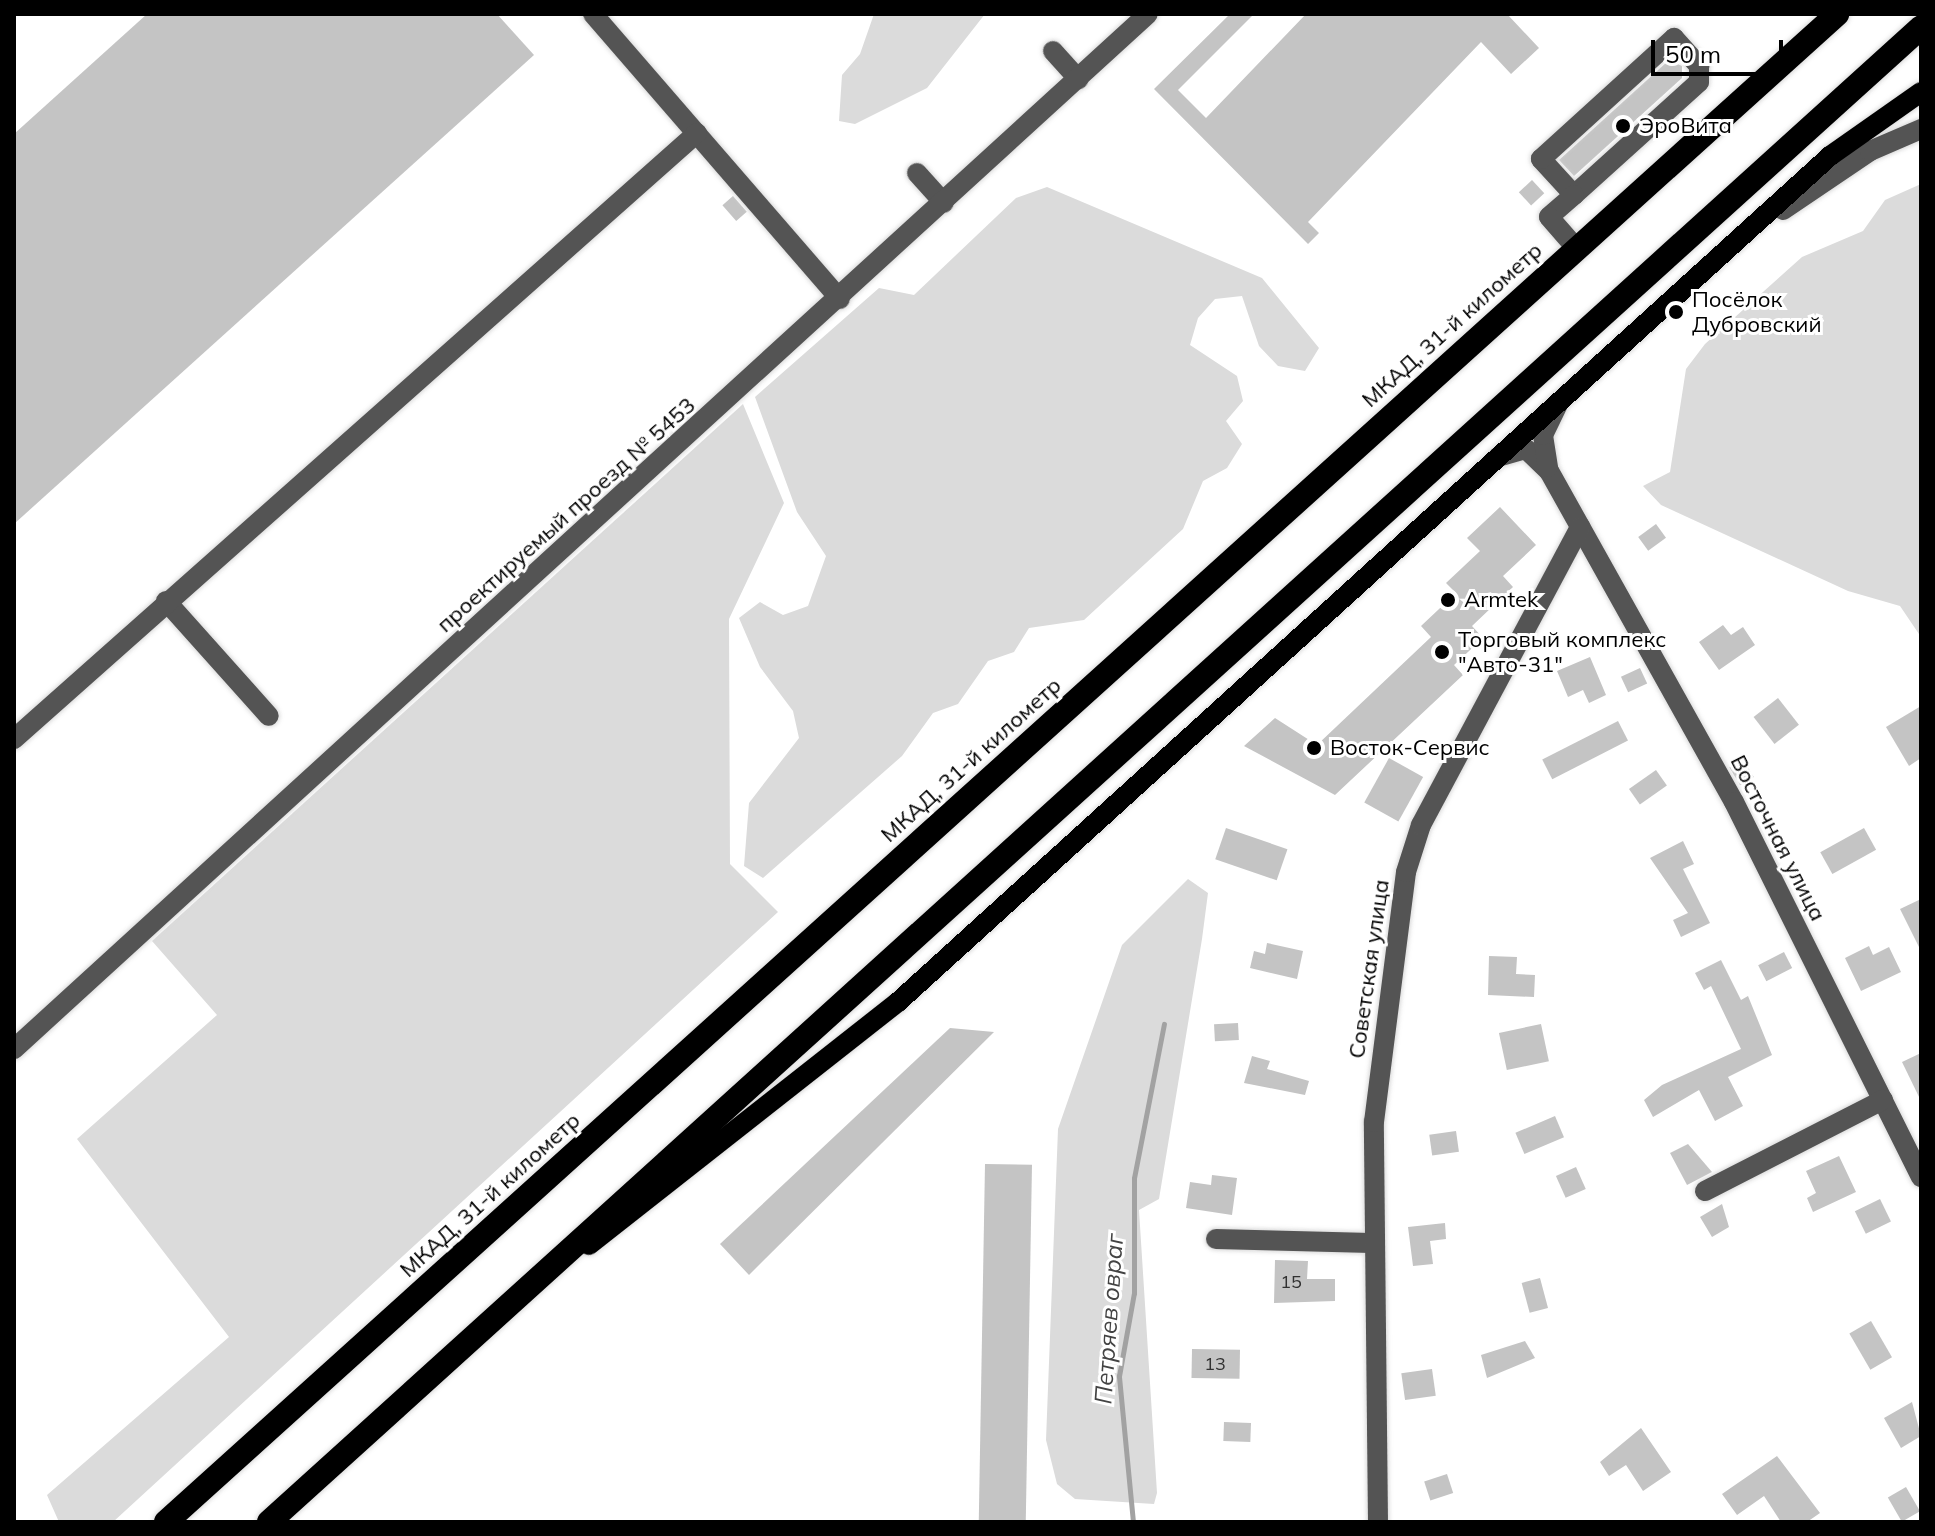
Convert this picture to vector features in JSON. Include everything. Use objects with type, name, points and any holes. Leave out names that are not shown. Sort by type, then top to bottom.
[{"type":"highway","name":"МКАД, 31-й километр","points":[[166,1522],[1837,14]]},
{"type":"highway","points":[[269,1522],[1921,27]]},
{"type":"main road","points":[[528,1288],[663,1192],[898,1002],[1562,398],[1729,252],[1830,156],[1921,92]]},
{"type":"main road","points":[[286,1522],[438,1369]]},
{"type":"main road","points":[[157,1522],[187,1503]]},
{"type":"street","points":[[593,14],[840,299]]},
{"type":"street","name":"проектируемый проезд № 5453","points":[[14,1049],[840,299],[1148,14]]},
{"type":"street","points":[[1574,195],[1541,159],[1674,38],[1699,66],[1699,82],[1574,195],[1549,217],[1576,248]]},
{"type":"street","points":[[1053,51],[1078,79]]},
{"type":"street","points":[[1729,252],[1820,181],[1921,129]]},
{"type":"street","points":[[14,739],[697,133]]},
{"type":"street","points":[[917,173],[944,203]]},
{"type":"street","points":[[1549,471],[1543,435],[1562,398]]},
{"type":"street","points":[[1498,457],[1526,449],[1549,471],[1580,527]]},
{"type":"street","name":"Восточная улица","points":[[1580,527],[1734,802],[1921,1177]]},
{"type":"street","name":"Советская улица","points":[[1378,1522],[1371,1243],[1374,1122],[1406,872],[1421,825],[1580,527]]},
{"type":"street","points":[[166,601],[269,716]]},
{"type":"street","points":[[1705,1191],[1883,1100]]},
{"type":"street","points":[[1216,1239],[1371,1243]]},
{"type":"shaded area","points":[[874,14],[985,14],[927,88],[855,124],[839,121],[842,75],[860,54]]},
{"type":"shaded area","points":[[1921,184],[1921,637],[1900,606],[1848,591],[1661,505],[1643,486],[1670,472],[1686,369],[1705,344],[1802,257],[1863,231],[1885,200]]},
{"type":"shaded area","points":[[1047,187],[1262,278],[1319,348],[1305,371],[1278,366],[1259,346],[1242,296],[1215,299],[1198,318],[1190,345],[1237,376],[1243,401],[1226,421],[1242,444],[1227,468],[1203,481],[1183,529],[1084,620],[1029,628],[1014,652],[988,661],[958,704],[933,713],[902,756],[763,878],[744,866],[749,803],[799,738],[793,711],[760,667],[739,618],[760,602],[783,615],[808,606],[826,556],[797,512],[755,397],[879,288],[914,295],[1016,198]]},
{"type":"shaded area","points":[[743,404],[784,503],[729,619],[730,864],[778,912],[113,1522],[59,1522],[47,1495],[229,1337],[77,1139],[217,1015],[152,941]]},
{"type":"shaded area","points":[[1188,879],[1208,893],[1202,939],[1159,1199],[1139,1210],[1157,1493],[1154,1504],[1075,1499],[1057,1484],[1046,1440],[1058,1129],[1122,945]]},
{"type":"building","points":[[147,14],[497,14],[534,55],[14,524],[14,134]]},
{"type":"building","points":[[1230,14],[1254,14],[1178,90],[1206,118],[1306,14],[1507,14],[1539,48],[1511,74],[1481,42],[1308,222],[1319,233],[1308,244],[1154,89]]},
{"type":"building","points":[[1669,60],[1682,66],[1682,78],[1574,176],[1559,160]]},
{"type":"building","points":[[1532,180],[1544,193],[1531,205],[1519,192]]},
{"type":"building","points":[[733,196],[747,212],[736,221],[722,205]]},
{"type":"building","name":"Торговый комплекс \"Авто-31\"","points":[[1500,507],[1536,545],[1503,576],[1513,587],[1472,626],[1483,638],[1454,665],[1463,675],[1335,795],[1244,746],[1275,718],[1317,745],[1431,637],[1421,626],[1456,593],[1446,583],[1480,551],[1467,538]]},
{"type":"building","points":[[1656,524],[1666,538],[1648,551],[1638,537]]},
{"type":"building","points":[[1723,625],[1731,635],[1743,627],[1755,645],[1719,670],[1699,642]]},
{"type":"building","points":[[1590,657],[1606,695],[1589,703],[1583,690],[1568,697],[1557,671]]},
{"type":"building","points":[[1640,668],[1647,683],[1628,692],[1621,677]]},
{"type":"building","points":[[1778,698],[1799,725],[1775,744],[1754,717]]},
{"type":"building","points":[[1921,706],[1921,758],[1909,766],[1886,727]]},
{"type":"building","points":[[1618,721],[1628,741],[1552,779],[1542,760]]},
{"type":"building","points":[[1389,758],[1423,777],[1398,822],[1364,803]]},
{"type":"building","points":[[1743,759],[1754,777],[1740,785],[1729,767]]},
{"type":"building","points":[[1656,770],[1667,786],[1640,804],[1629,789]]},
{"type":"building","points":[[1226,828],[1287,849],[1277,880],[1215,859]]},
{"type":"building","points":[[1864,828],[1876,850],[1832,874],[1820,852]]},
{"type":"building","points":[[1683,841],[1694,864],[1683,869],[1710,923],[1681,937],[1673,920],[1688,913],[1650,858]]},
{"type":"building","points":[[1921,899],[1921,951],[1900,909]]},
{"type":"building","points":[[1267,943],[1303,951],[1297,979],[1250,968],[1254,951],[1265,954]]},
{"type":"building","points":[[1869,946],[1873,955],[1889,947],[1901,972],[1861,991],[1845,958]]},
{"type":"building","points":[[1784,952],[1792,968],[1766,981],[1758,965]]},
{"type":"building","points":[[1489,956],[1517,957],[1516,974],[1535,975],[1534,997],[1488,995]]},
{"type":"building","points":[[1721,960],[1741,1000],[1748,996],[1772,1055],[1728,1077],[1743,1106],[1715,1121],[1699,1090],[1653,1117],[1644,1100],[1662,1085],[1741,1049],[1711,986],[1704,990],[1695,973]]},
{"type":"building","points":[[1238,1023],[1239,1040],[1215,1041],[1214,1024]]},
{"type":"building","points":[[1541,1024],[1549,1061],[1507,1070],[1499,1033]]},
{"type":"building","points":[[950,1028],[994,1032],[749,1275],[720,1244]]},
{"type":"building","points":[[1921,1053],[1921,1101],[1902,1062]]},
{"type":"building","points":[[1252,1056],[1270,1061],[1267,1069],[1309,1081],[1305,1095],[1244,1083]]},
{"type":"building","points":[[1555,1116],[1564,1137],[1524,1154],[1515,1133]]},
{"type":"building","points":[[1456,1131],[1459,1152],[1432,1156],[1429,1135]]},
{"type":"building","points":[[1688,1144],[1712,1172],[1687,1185],[1670,1153]]},
{"type":"building","points":[[1839,1156],[1856,1192],[1813,1212],[1807,1198],[1816,1193],[1806,1171]]},
{"type":"building","points":[[985,1164],[1032,1165],[1026,1522],[979,1522]]},
{"type":"building","points":[[1576,1167],[1586,1189],[1566,1198],[1556,1176]]},
{"type":"building","points":[[1212,1175],[1237,1178],[1232,1215],[1186,1208],[1190,1182],[1211,1185]]},
{"type":"building","points":[[1880,1199],[1891,1221],[1866,1234],[1855,1211]]},
{"type":"building","points":[[1722,1204],[1729,1227],[1712,1237],[1700,1217]]},
{"type":"building","points":[[1445,1223],[1446,1239],[1430,1241],[1433,1264],[1413,1266],[1408,1227]]},
{"type":"building","points":[[1275,1260],[1308,1261],[1307,1279],[1335,1279],[1335,1301],[1274,1303]]},
{"type":"building","points":[[1540,1278],[1548,1308],[1530,1313],[1522,1283]]},
{"type":"building","points":[[1871,1321],[1892,1357],[1870,1370],[1849,1334]]},
{"type":"building","points":[[1525,1341],[1535,1358],[1487,1378],[1481,1355]]},
{"type":"building","points":[[1192,1349],[1240,1350],[1239,1379],[1191,1378]]},
{"type":"building","points":[[1432,1369],[1436,1396],[1405,1400],[1401,1373]]},
{"type":"building","points":[[1912,1402],[1921,1436],[1901,1448],[1884,1418]]},
{"type":"building","points":[[1224,1422],[1251,1423],[1250,1442],[1223,1441]]},
{"type":"building","points":[[1641,1428],[1671,1472],[1643,1491],[1626,1465],[1609,1476],[1600,1462]]},
{"type":"building","points":[[1777,1456],[1820,1513],[1807,1522],[1781,1522],[1764,1496],[1737,1515],[1722,1494]]},
{"type":"building","points":[[1447,1474],[1453,1493],[1430,1500],[1424,1481]]},
{"type":"building","points":[[1906,1487],[1920,1511],[1902,1522],[1888,1498]]},
{"type":"waterway","name":"Петряев овраг","points":[[1133,1522],[1119,1376],[1134,1293],[1134,1178],[1164,1024]]},
{"type":"place","name":"ЭроВита","points":[[1623,126]]},
{"type":"place","name":"Посёлок Дубровский","points":[[1676,312]]},
{"type":"place","name":"Armtek","points":[[1448,600]]},
{"type":"place","name":"Торговый комплекс \"Авто-31\"","points":[[1442,652]]},
{"type":"place","name":"Восток-Сервис","points":[[1314,748]]}]
